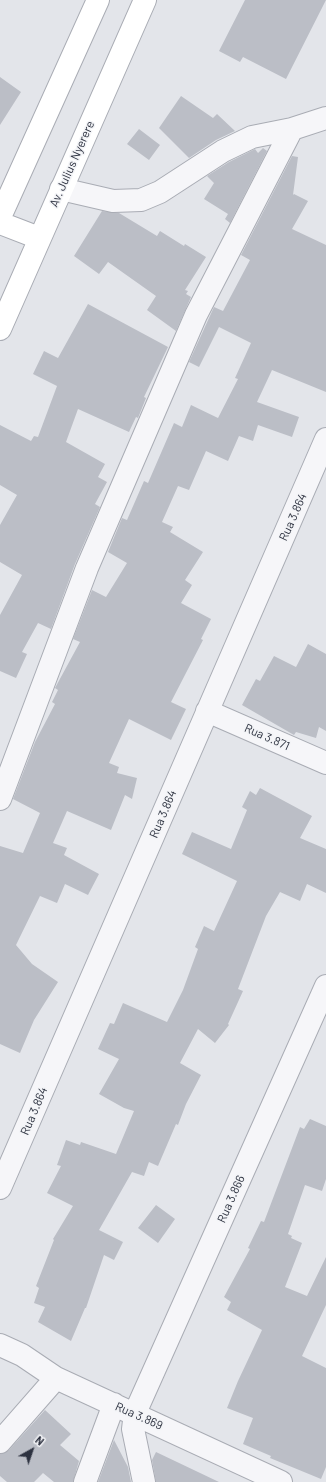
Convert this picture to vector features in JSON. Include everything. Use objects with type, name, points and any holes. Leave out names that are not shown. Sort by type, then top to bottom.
[{"type":"main road","points":[[0,217],[98,0]]},
{"type":"main road","name":"Av. Julius Nyerere","points":[[0,329],[144,0]]},
{"type":"main road","points":[[0,223],[39,238]]},
{"type":"street","points":[[61,189],[113,201],[141,200],[160,192],[223,151],[252,136],[292,129],[326,118]]},
{"type":"street","points":[[0,799],[87,568],[196,314],[292,129]]},
{"type":"street","name":"Rua 3.864","points":[[0,1188],[326,439]]},
{"type":"street","name":"Rua 3.871","points":[[207,711],[326,763]]},
{"type":"street","name":"Rua 3.866","points":[[144,1482],[132,1429],[135,1413],[326,986]]},
{"type":"street","name":"Rua 3.869","points":[[0,1345],[22,1355],[56,1378],[135,1413],[281,1482]]},
{"type":"street","points":[[0,1442],[56,1378]]},
{"type":"street","points":[[85,1482],[114,1404]]},
{"type":"building","points":[[245,0],[326,0],[286,79],[243,57],[240,62],[219,51]]},
{"type":"building","points":[[0,77],[21,92],[0,125]]},
{"type":"building","points":[[181,96],[213,118],[217,114],[235,131],[216,140],[189,158],[159,128]]},
{"type":"building","points":[[139,129],[160,145],[149,160],[127,144]]},
{"type":"building","points":[[263,148],[267,151],[230,223],[225,219],[228,214],[204,199],[214,183],[207,176],[229,162],[255,149],[258,153]]},
{"type":"building","points":[[292,156],[298,157],[293,195],[294,194],[308,201],[292,229],[326,245],[326,392],[272,370],[257,402],[299,417],[292,437],[258,425],[253,441],[239,436],[228,461],[206,451],[189,490],[178,486],[162,522],[173,527],[170,532],[203,552],[185,580],[192,585],[181,603],[211,619],[201,639],[203,640],[171,702],[186,709],[171,740],[129,719],[109,763],[119,767],[117,773],[137,778],[132,799],[125,795],[111,830],[67,811],[53,843],[67,848],[64,855],[99,874],[88,895],[65,884],[57,903],[40,896],[16,945],[32,964],[58,982],[34,1020],[20,1053],[0,1044],[0,846],[23,853],[40,813],[13,799],[35,742],[55,704],[52,702],[58,690],[55,688],[80,642],[73,639],[92,590],[106,597],[127,563],[108,552],[122,518],[127,520],[144,481],[148,483],[174,423],[182,427],[191,405],[218,418],[238,379],[235,378],[251,343],[219,327],[199,367],[189,362],[214,307],[223,311],[250,260],[241,255]]},
{"type":"building","points":[[102,211],[119,213],[157,236],[160,231],[184,246],[185,244],[206,257],[185,290],[188,291],[186,294],[191,297],[176,331],[147,310],[156,296],[108,262],[99,274],[74,256]]},
{"type":"building","points":[[88,304],[168,347],[144,397],[146,398],[138,418],[136,417],[129,432],[78,409],[66,442],[105,464],[98,477],[107,482],[95,504],[100,507],[75,564],[51,629],[38,623],[22,652],[27,654],[16,678],[0,671],[0,615],[22,575],[0,562],[0,525],[17,495],[0,485],[0,425],[31,441],[34,436],[38,437],[57,386],[33,374],[44,351],[58,358]]},
{"type":"building","points":[[308,644],[326,654],[326,731],[319,727],[316,738],[296,732],[294,735],[242,705],[256,679],[260,681],[274,656],[296,667]]},
{"type":"building","points":[[260,788],[312,816],[300,838],[326,849],[326,893],[307,884],[300,901],[280,892],[266,916],[238,989],[243,991],[228,1024],[229,1025],[215,1043],[198,1029],[180,1063],[201,1075],[186,1104],[178,1125],[176,1124],[158,1166],[149,1162],[144,1176],[132,1172],[99,1230],[123,1242],[114,1260],[104,1255],[86,1308],[71,1341],[38,1322],[45,1307],[34,1303],[39,1288],[36,1286],[54,1240],[53,1239],[73,1206],[47,1193],[61,1166],[57,1165],[66,1140],[80,1145],[81,1142],[116,1154],[134,1111],[124,1108],[99,1094],[119,1059],[98,1049],[110,1023],[114,1024],[123,1003],[167,1022],[183,990],[198,949],[195,947],[204,926],[214,931],[237,881],[182,854],[192,832],[231,849],[247,810],[242,807],[250,791],[256,795]]},
{"type":"building","points":[[310,1119],[326,1126],[326,1179],[322,1191],[305,1185],[288,1234],[292,1236],[291,1238],[302,1243],[285,1287],[307,1296],[326,1257],[326,1305],[302,1356],[326,1368],[326,1467],[321,1479],[270,1458],[271,1456],[243,1444],[253,1418],[227,1408],[262,1330],[227,1310],[231,1302],[224,1297],[250,1249],[248,1248],[261,1221],[264,1222],[300,1127],[304,1129]]},
{"type":"building","points":[[156,1205],[175,1219],[158,1243],[138,1228]]},
{"type":"building","points":[[45,1410],[71,1434],[60,1445],[79,1461],[73,1482],[54,1482],[43,1473],[34,1482],[7,1482],[0,1476],[0,1454],[9,1450]]},
{"type":"building","points":[[114,1440],[128,1467],[131,1482],[98,1482]]},
{"type":"building","points":[[156,1452],[219,1482],[156,1482],[152,1460]]}]
